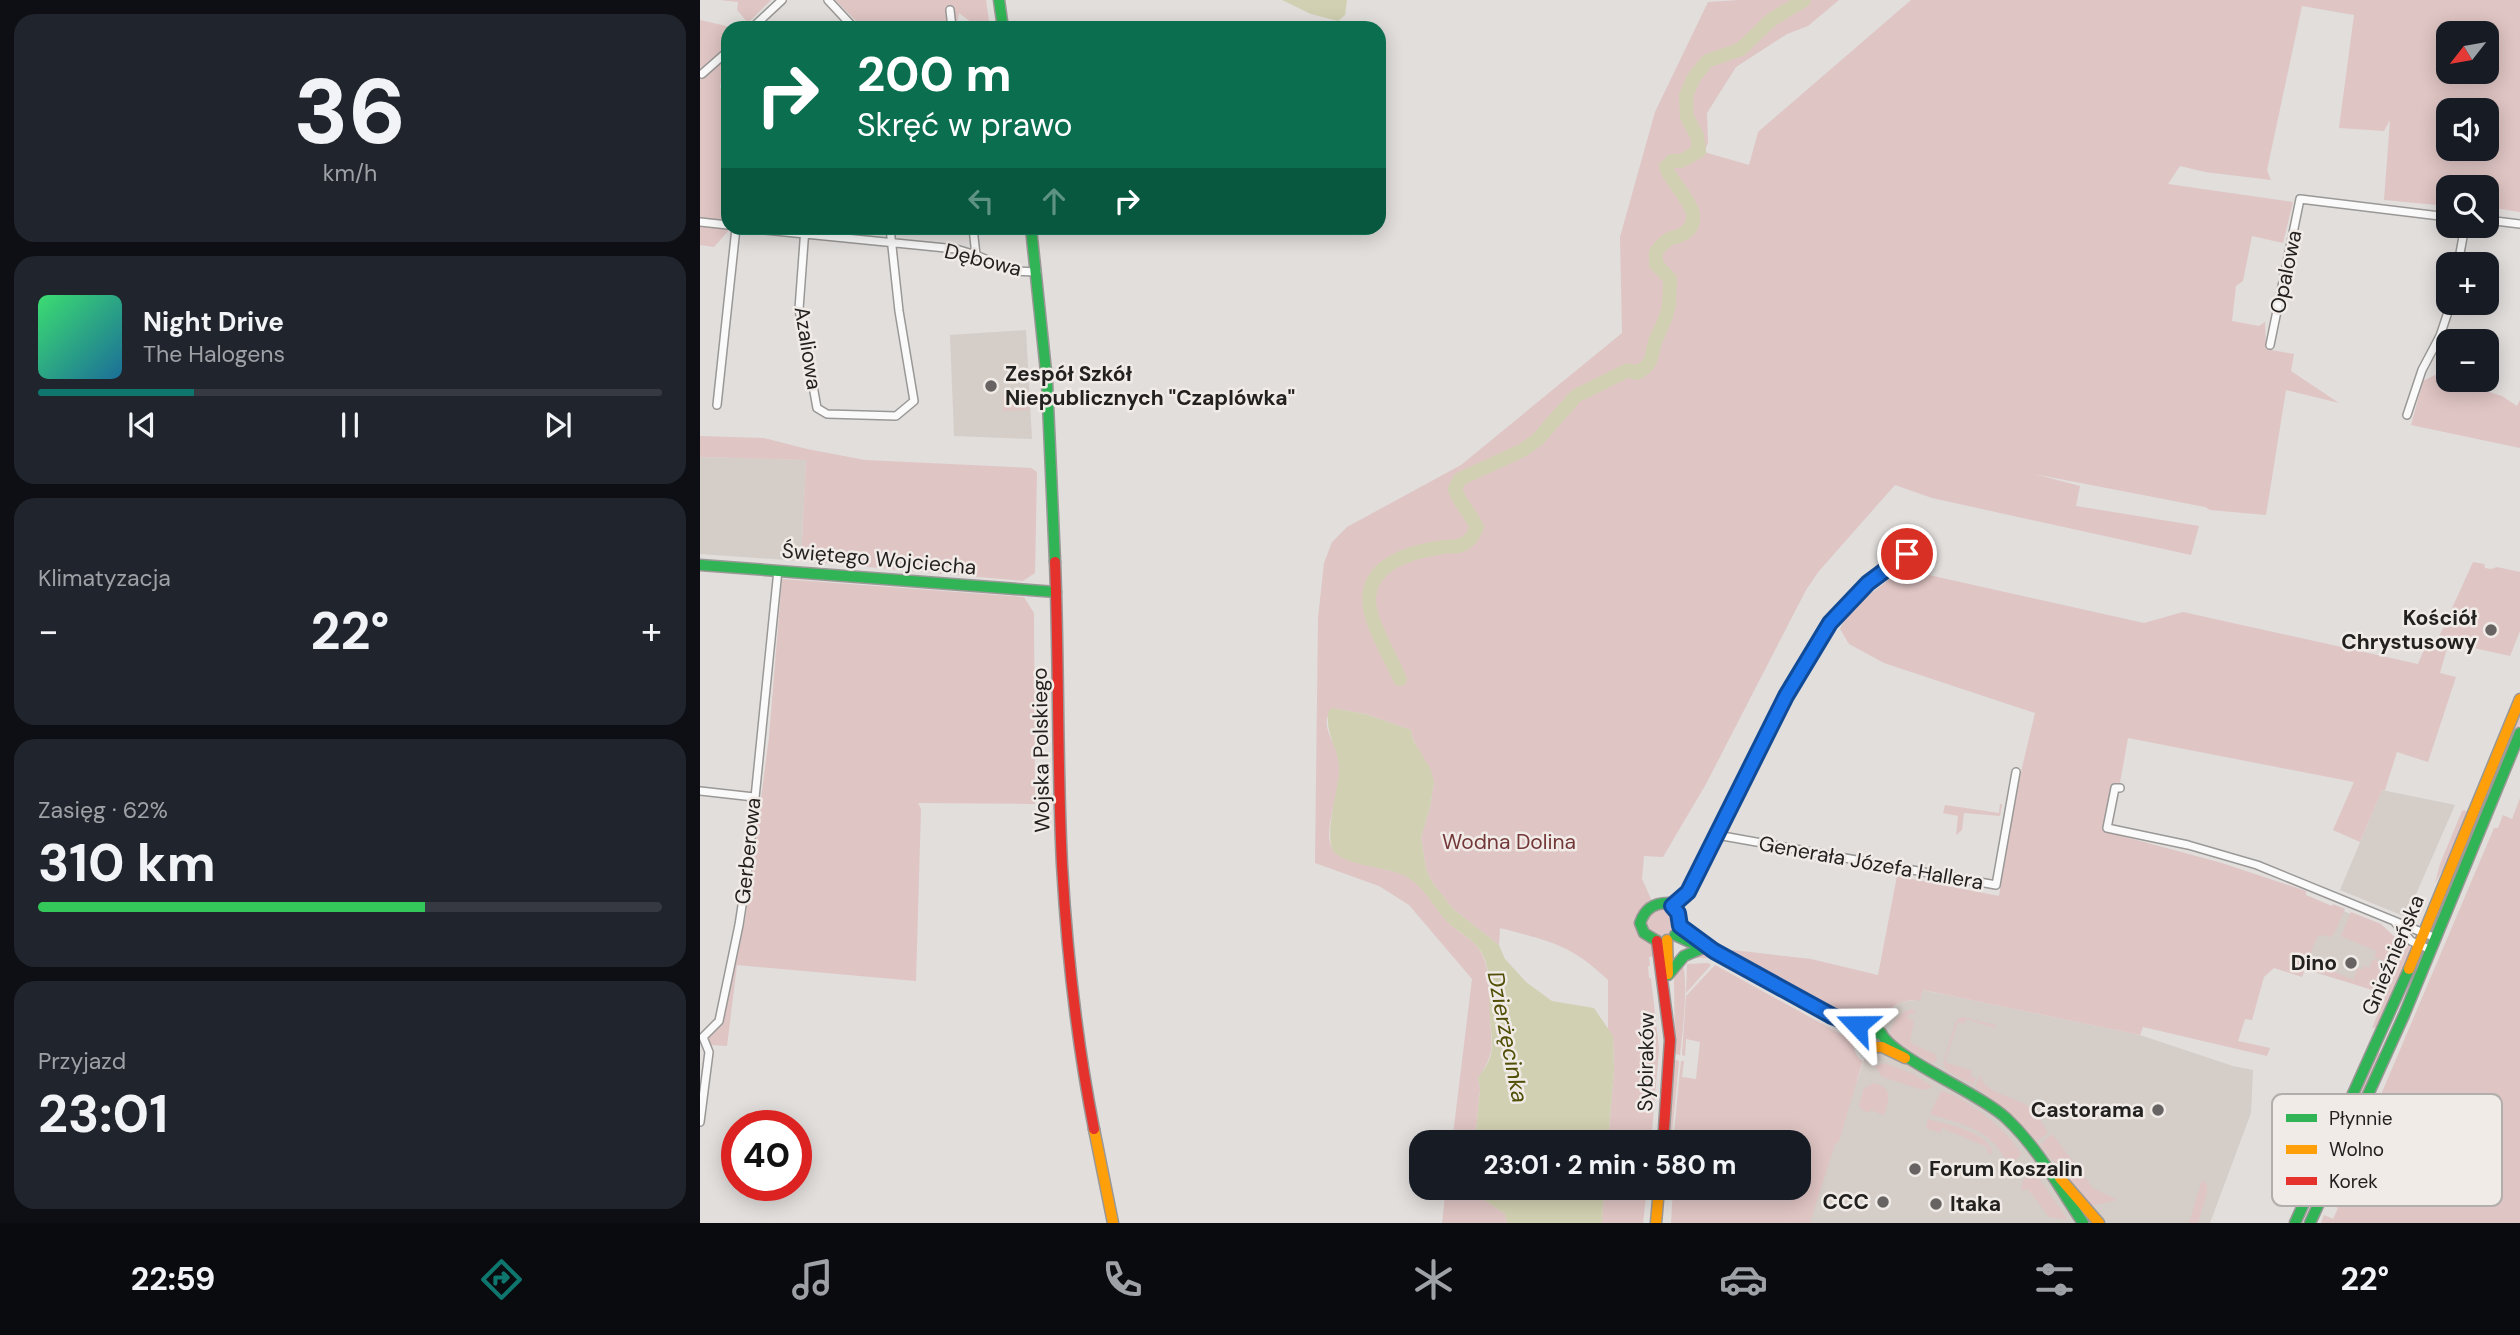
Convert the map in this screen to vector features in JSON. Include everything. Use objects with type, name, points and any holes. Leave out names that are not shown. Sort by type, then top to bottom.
[{"type":"street","points":[[760,21],[782,0]]},
{"type":"street","points":[[828,0],[848,21]]},
{"type":"street","points":[[999,0],[1002,21]]},
{"type":"street","points":[[950,10],[951,21]]},
{"type":"street","points":[[702,74],[721,57]]},
{"type":"street","name":"Opalowa","points":[[2270,345],[2300,200],[2436,216]]},
{"type":"street","points":[[2499,221],[2520,224]]},
{"type":"street","points":[[700,222],[721,224]]},
{"type":"street","points":[[717,405],[735,235]]},
{"type":"street","name":"Azaliowa","points":[[804,235],[799,309],[817,408],[827,414],[897,416],[914,401],[899,311],[892,243]]},
{"type":"street","name":"Dębowa","points":[[833,235],[956,249],[1013,271],[1037,272]]},
{"type":"street","points":[[891,235],[892,243]]},
{"type":"street","points":[[974,235],[976,255]]},
{"type":"street","name":"Wojska Polskiego","points":[[1032,235],[1047,381],[1062,864],[1068,947],[1087,1094],[1113,1223]]},
{"type":"street","points":[[2407,415],[2422,370],[2440,336],[2447,315]]},
{"type":"street","points":[[1672,906],[1688,892],[1786,696],[1830,623],[1868,583],[1907,554]]},
{"type":"street","name":"Świętego Wojciecha","points":[[700,565],[1055,592]]},
{"type":"street","name":"Gerberowa","points":[[700,1122],[709,1052],[701,1037],[719,1021],[748,867],[778,570]]},
{"type":"street","name":"Gnieźnieńska","points":[[2354,1094],[2520,699]]},
{"type":"street","name":"Gnieźnieńska","points":[[2369,1094],[2399,1027],[2520,733]]},
{"type":"street","name":"Generała Józefa Hallera","points":[[1717,835],[1996,885],[2016,772]]},
{"type":"street","points":[[2120,788],[2115,788],[2107,828],[2189,845],[2257,864],[2436,938]]},
{"type":"street","points":[[700,791],[754,797]]},
{"type":"street","points":[[1669,1017],[1670,936],[1678,913],[1664,902],[1654,903],[1643,912],[1641,922],[1649,938],[1670,936],[1714,951],[1871,1037],[1881,1033],[1884,1044],[1993,1107],[2021,1133],[2099,1223]]},
{"type":"street","points":[[2394,920],[2412,941],[2431,950]]},
{"type":"street","points":[[1670,936],[1714,951]]},
{"type":"street","name":"Sybiraków","points":[[1664,1130],[1670,1057],[1670,936]]},
{"type":"street","points":[[1668,975],[1684,956],[1703,948]]},
{"type":"street","points":[[2042,1160],[2083,1223]]},
{"type":"street","points":[[1656,1223],[1658,1200]]},
{"type":"street","name":"Gnieźnieńska","points":[[2295,1223],[2303,1206]]},
{"type":"street","name":"Gnieźnieńska","points":[[2310,1223],[2318,1206]]},
{"type":"shaded area","name":"Zespół Szkół Niepublicznych \"Czaplówka\"","points":[[1026,330],[1032,439],[954,436],[950,335]]},
{"type":"shaded area","points":[[700,457],[806,460],[801,561],[700,554]]},
{"type":"shaded area","points":[[2382,790],[2455,805],[2406,917],[2340,890]]},
{"type":"shaded area","points":[[2332,906],[2384,928],[2392,949],[2375,990],[2300,968]]},
{"type":"shaded area","points":[[1922,990],[2140,1035],[2253,1070],[2251,1113],[2210,1223],[1798,1223],[1808,1200],[1811,1200],[1811,1192],[1858,1079],[1867,1050],[1887,1013],[1901,1002],[1919,1000]]},
{"type":"green space","points":[[719,0],[771,0],[750,21],[746,21],[737,10],[738,2]]},
{"type":"green space","points":[[835,0],[986,0],[989,21],[970,21],[959,13],[957,21],[856,21]]},
{"type":"green space","points":[[1839,0],[1808,26],[1787,34],[1736,67],[1707,113],[1708,143],[1704,152],[1749,165],[1758,132],[1911,0],[2520,0],[2520,212],[2499,209],[2499,175],[2436,175],[2436,205],[2384,200],[2390,120],[2384,131],[2339,128],[2354,15],[2302,6],[2267,170],[2271,180],[2205,172],[2180,166],[2168,184],[2293,202],[2283,243],[2252,236],[2243,281],[2236,286],[2232,321],[2259,326],[2265,322],[2266,349],[2294,354],[2291,371],[2339,403],[2286,390],[2266,515],[2210,510],[2034,474],[2080,486],[2076,506],[2199,526],[2191,555],[1932,498],[1895,485],[1819,571],[1806,590],[1706,784],[1663,857],[1644,856],[1642,879],[1652,901],[1640,913],[1657,955],[1649,957],[1648,966],[1659,1049],[1652,1130],[1609,1130],[1614,1069],[1613,1037],[1608,1031],[1608,980],[1570,951],[1546,941],[1500,928],[1499,945],[1453,909],[1432,882],[1426,869],[1421,837],[1430,808],[1434,781],[1411,730],[1365,714],[1333,708],[1328,715],[1327,728],[1338,755],[1340,771],[1329,828],[1331,846],[1343,857],[1396,872],[1412,880],[1451,925],[1476,945],[1487,968],[1492,1045],[1488,1060],[1478,1078],[1480,1089],[1476,1130],[1454,1130],[1472,979],[1409,905],[1379,886],[1315,863],[1318,618],[1324,563],[1332,542],[1347,527],[1461,465],[1622,333],[1620,237],[1655,112],[1708,2]]},
{"type":"green space","points":[[700,20],[721,25],[721,235],[725,235],[714,247],[700,245]]},
{"type":"green space","points":[[2436,375],[2436,392],[2489,392],[2502,396],[2517,406],[2520,400],[2520,448],[2411,425],[2423,381]]},
{"type":"green space","points":[[1003,397],[1028,398],[1029,410],[1003,411]]},
{"type":"green space","points":[[700,436],[764,438],[865,460],[1031,468],[1037,472],[1035,573],[1023,581],[801,561],[806,460],[700,457]]},
{"type":"green space","points":[[2473,562],[2484,564],[2485,568],[2497,567],[2520,572],[2520,631],[2510,656],[2442,641],[2448,645],[2440,673],[2456,677],[2428,762],[2397,752],[2385,790],[2382,790],[2360,842],[2333,830],[2354,782],[2128,738],[2111,833],[2222,863],[2306,891],[2306,895],[2345,909],[2334,934],[2330,937],[2317,937],[2308,960],[2353,980],[2358,968],[2369,968],[2373,959],[2393,967],[2382,993],[2305,969],[2302,977],[2274,968],[2264,977],[2252,1020],[2245,1019],[2238,1041],[2270,1048],[2267,1056],[2143,1027],[2140,1035],[1923,990],[1920,1001],[1901,1002],[1896,1005],[1874,1029],[1848,1019],[1727,954],[1733,950],[1811,959],[1878,975],[1897,876],[1999,896],[2017,789],[2035,713],[1884,663],[1849,644],[1840,629],[1848,612],[1902,569],[2144,623],[2183,612],[2418,664],[2430,636],[2438,639]]},
{"type":"green space","points":[[782,579],[1024,597],[1034,613],[1035,804],[918,803],[921,809],[916,981],[737,965],[727,1046],[711,1045],[708,1038],[718,1029],[725,1012],[746,915],[769,737]]},
{"type":"green space","points":[[2520,708],[2520,723],[2483,812],[2478,810]]},
{"type":"green space","points":[[2520,798],[2520,1223],[2321,1223],[2324,1215],[2333,1219],[2338,1208],[2334,1206],[2502,1206],[2502,1094],[2381,1094],[2494,828],[2498,828],[2503,815],[2512,819]]},
{"type":"green space","points":[[2000,804],[2000,816],[1964,813],[1962,830],[1956,835],[1958,816],[1943,813],[1945,805],[1999,813]]},
{"type":"green space","points":[[2464,810],[2469,812],[2450,858],[2435,883],[2440,864]]},
{"type":"green space","points":[[2476,815],[2481,817],[2439,920],[2435,921],[2434,920]]},
{"type":"green space","points":[[1661,908],[1671,912],[1675,922],[1671,932],[1661,936],[1651,932],[1647,922],[1651,912]]},
{"type":"green space","points":[[2351,912],[2381,924],[2400,942],[2401,948],[2394,965],[2374,957],[2376,951],[2341,936]]},
{"type":"green space","points":[[2408,941],[2412,950],[2381,1026],[2372,1028]]},
{"type":"green space","points":[[1701,953],[1714,956],[1839,1024],[1866,1042],[1865,1055],[1854,1036],[1717,961],[1688,958]]},
{"type":"green space","points":[[1681,962],[1684,968],[1685,992],[1680,1055],[1675,1054],[1674,979]]},
{"type":"green space","points":[[1687,964],[1711,965],[1686,993]]},
{"type":"green space","points":[[1715,965],[1848,1038],[1863,1061],[1810,1223],[1671,1223],[1672,1200],[1811,1200],[1811,1130],[1674,1130],[1681,1061],[1684,1061],[1682,1077],[1696,1079],[1700,1042],[1686,1039],[1685,1056],[1682,1055],[1686,996]]},
{"type":"green space","points":[[1912,1009],[1916,1014],[1909,1014],[1908,1018],[1914,1021],[1910,1041],[1935,1054],[1937,1061],[1932,1063],[1897,1042],[1895,1044],[1889,1036],[1896,1019]]},
{"type":"green space","points":[[1962,1017],[1996,1025],[1995,1028],[1966,1019],[1964,1024],[1958,1022],[1945,1062],[1972,1071],[1971,1076],[1976,1078],[1973,1085],[1947,1071],[1943,1064],[1956,1021]]},
{"type":"green space","points":[[2377,1052],[2382,1054],[2364,1094],[2358,1094]]},
{"type":"green space","points":[[1674,1061],[1679,1061],[1672,1130],[1668,1130]]},
{"type":"green space","points":[[1885,1063],[1913,1074],[1933,1087],[1923,1090],[1882,1077],[1875,1066]]},
{"type":"green space","points":[[1980,1074],[1986,1086],[1992,1090],[2028,1106],[2048,1133],[2037,1141],[2008,1111],[1975,1087]]},
{"type":"green space","points":[[1874,1083],[1887,1091],[1884,1115],[1870,1110],[1869,1113],[1859,1105],[1864,1088]]},
{"type":"green space","points":[[1941,1091],[1974,1107],[2008,1136],[2021,1154],[2015,1161],[2004,1158],[1991,1140],[1973,1128],[1930,1114]]},
{"type":"green space","points":[[1928,1119],[1976,1134],[1990,1146],[1993,1154],[1988,1153],[1987,1147],[1942,1128],[1940,1133],[1926,1128]]},
{"type":"green space","points":[[2053,1135],[2093,1188],[2117,1200],[2091,1206],[2040,1145]]},
{"type":"green space","points":[[2033,1171],[2068,1220],[2049,1217],[2028,1189],[2021,1191],[2023,1180]]},
{"type":"green space","points":[[2202,1180],[2207,1184],[2207,1193],[2198,1223],[2189,1223]]},
{"type":"green space","points":[[1445,1200],[1484,1200],[1505,1214],[1507,1223],[1442,1223]]},
{"type":"green space","points":[[1603,1200],[1646,1200],[1643,1223],[1602,1223]]},
{"type":"water","points":[[1282,0],[1347,0],[1345,15],[1338,21],[1311,14]]},
{"type":"water","name":"Wodna Dolina","points":[[1333,708],[1365,714],[1411,730],[1413,740],[1430,768],[1434,781],[1430,808],[1421,837],[1426,869],[1432,882],[1453,909],[1499,945],[1505,959],[1526,982],[1552,1001],[1594,1008],[1613,1036],[1614,1069],[1609,1130],[1476,1130],[1480,1089],[1478,1077],[1487,1064],[1492,1049],[1487,966],[1477,946],[1446,920],[1413,881],[1397,873],[1350,861],[1335,853],[1330,828],[1339,766],[1328,727],[1329,710]]},
{"type":"water","points":[[1484,1200],[1603,1200],[1602,1223],[1507,1223],[1505,1214]]},
{"type":"waterway","name":"Dzierżęcinka","points":[[1400,679],[1372,617],[1369,594],[1373,582],[1380,572],[1402,557],[1429,549],[1459,546],[1470,539],[1477,527],[1455,489],[1460,479],[1523,450],[1537,440],[1576,396],[1628,370],[1637,373],[1647,365],[1652,357],[1670,296],[1670,279],[1656,264],[1656,252],[1666,241],[1683,234],[1691,227],[1693,219],[1692,210],[1666,167],[1672,161],[1681,161],[1699,151],[1697,136],[1687,117],[1686,96],[1693,79],[1707,61],[1741,49],[1771,20],[1804,0]]},
{"type":"traffic: fast","points":[[999,0],[1002,21]]},
{"type":"traffic: fast","points":[[1032,235],[1047,381],[1055,562]]},
{"type":"traffic: fast","points":[[700,565],[1056,592]]},
{"type":"traffic: fast","points":[[2368,1094],[2404,1015],[2520,733]]},
{"type":"traffic: fast","points":[[1657,941],[1644,933],[1640,923],[1651,907],[1671,903],[1678,910],[1680,926]]},
{"type":"traffic: fast","points":[[1675,935],[1703,948]]},
{"type":"traffic: fast","points":[[1668,975],[1684,956],[1703,948]]},
{"type":"traffic: fast","points":[[2353,1094],[2409,969]]},
{"type":"traffic: fast","points":[[1832,1016],[1873,1034],[1881,1033],[1902,1054],[1976,1097],[2006,1118],[2038,1155],[2083,1223]]},
{"type":"traffic: fast","points":[[2295,1223],[2303,1206]]},
{"type":"traffic: fast","points":[[2310,1223],[2318,1206]]},
{"type":"traffic: slow","points":[[2409,969],[2520,699]]},
{"type":"traffic: slow","points":[[1680,926],[1714,951],[1869,1039],[1873,1047],[1882,1047],[1905,1058]]},
{"type":"traffic: slow","points":[[1667,940],[1668,974]]},
{"type":"traffic: slow","points":[[1094,1129],[1113,1223]]},
{"type":"traffic: slow","points":[[2060,1178],[2099,1223]]},
{"type":"traffic: slow","points":[[1656,1223],[1658,1200]]},
{"type":"traffic: jam","points":[[1055,562],[1064,898],[1078,1031],[1094,1129]]},
{"type":"traffic: jam","points":[[1657,941],[1670,1040],[1664,1130]]},
{"type":"place","name":"Zespół Szkół Niepublicznych \"Czaplówka\"","points":[[991,386]]},
{"type":"place","name":"Kościół Chrystusowy","points":[[2491,630]]},
{"type":"place","name":"Dino","points":[[2351,963]]},
{"type":"place","name":"Castorama","points":[[2158,1110]]},
{"type":"place","name":"Forum Koszalin","points":[[1915,1169]]},
{"type":"place","name":"CCC","points":[[1883,1202]]},
{"type":"place","name":"Itaka","points":[[1936,1204]]},
{"type":"route","points":[[1857,1025],[1832,1016],[1714,951],[1680,926],[1680,917],[1672,906],[1688,892],[1755,763],[1786,696],[1830,623],[1868,583],[1907,554]]}]
